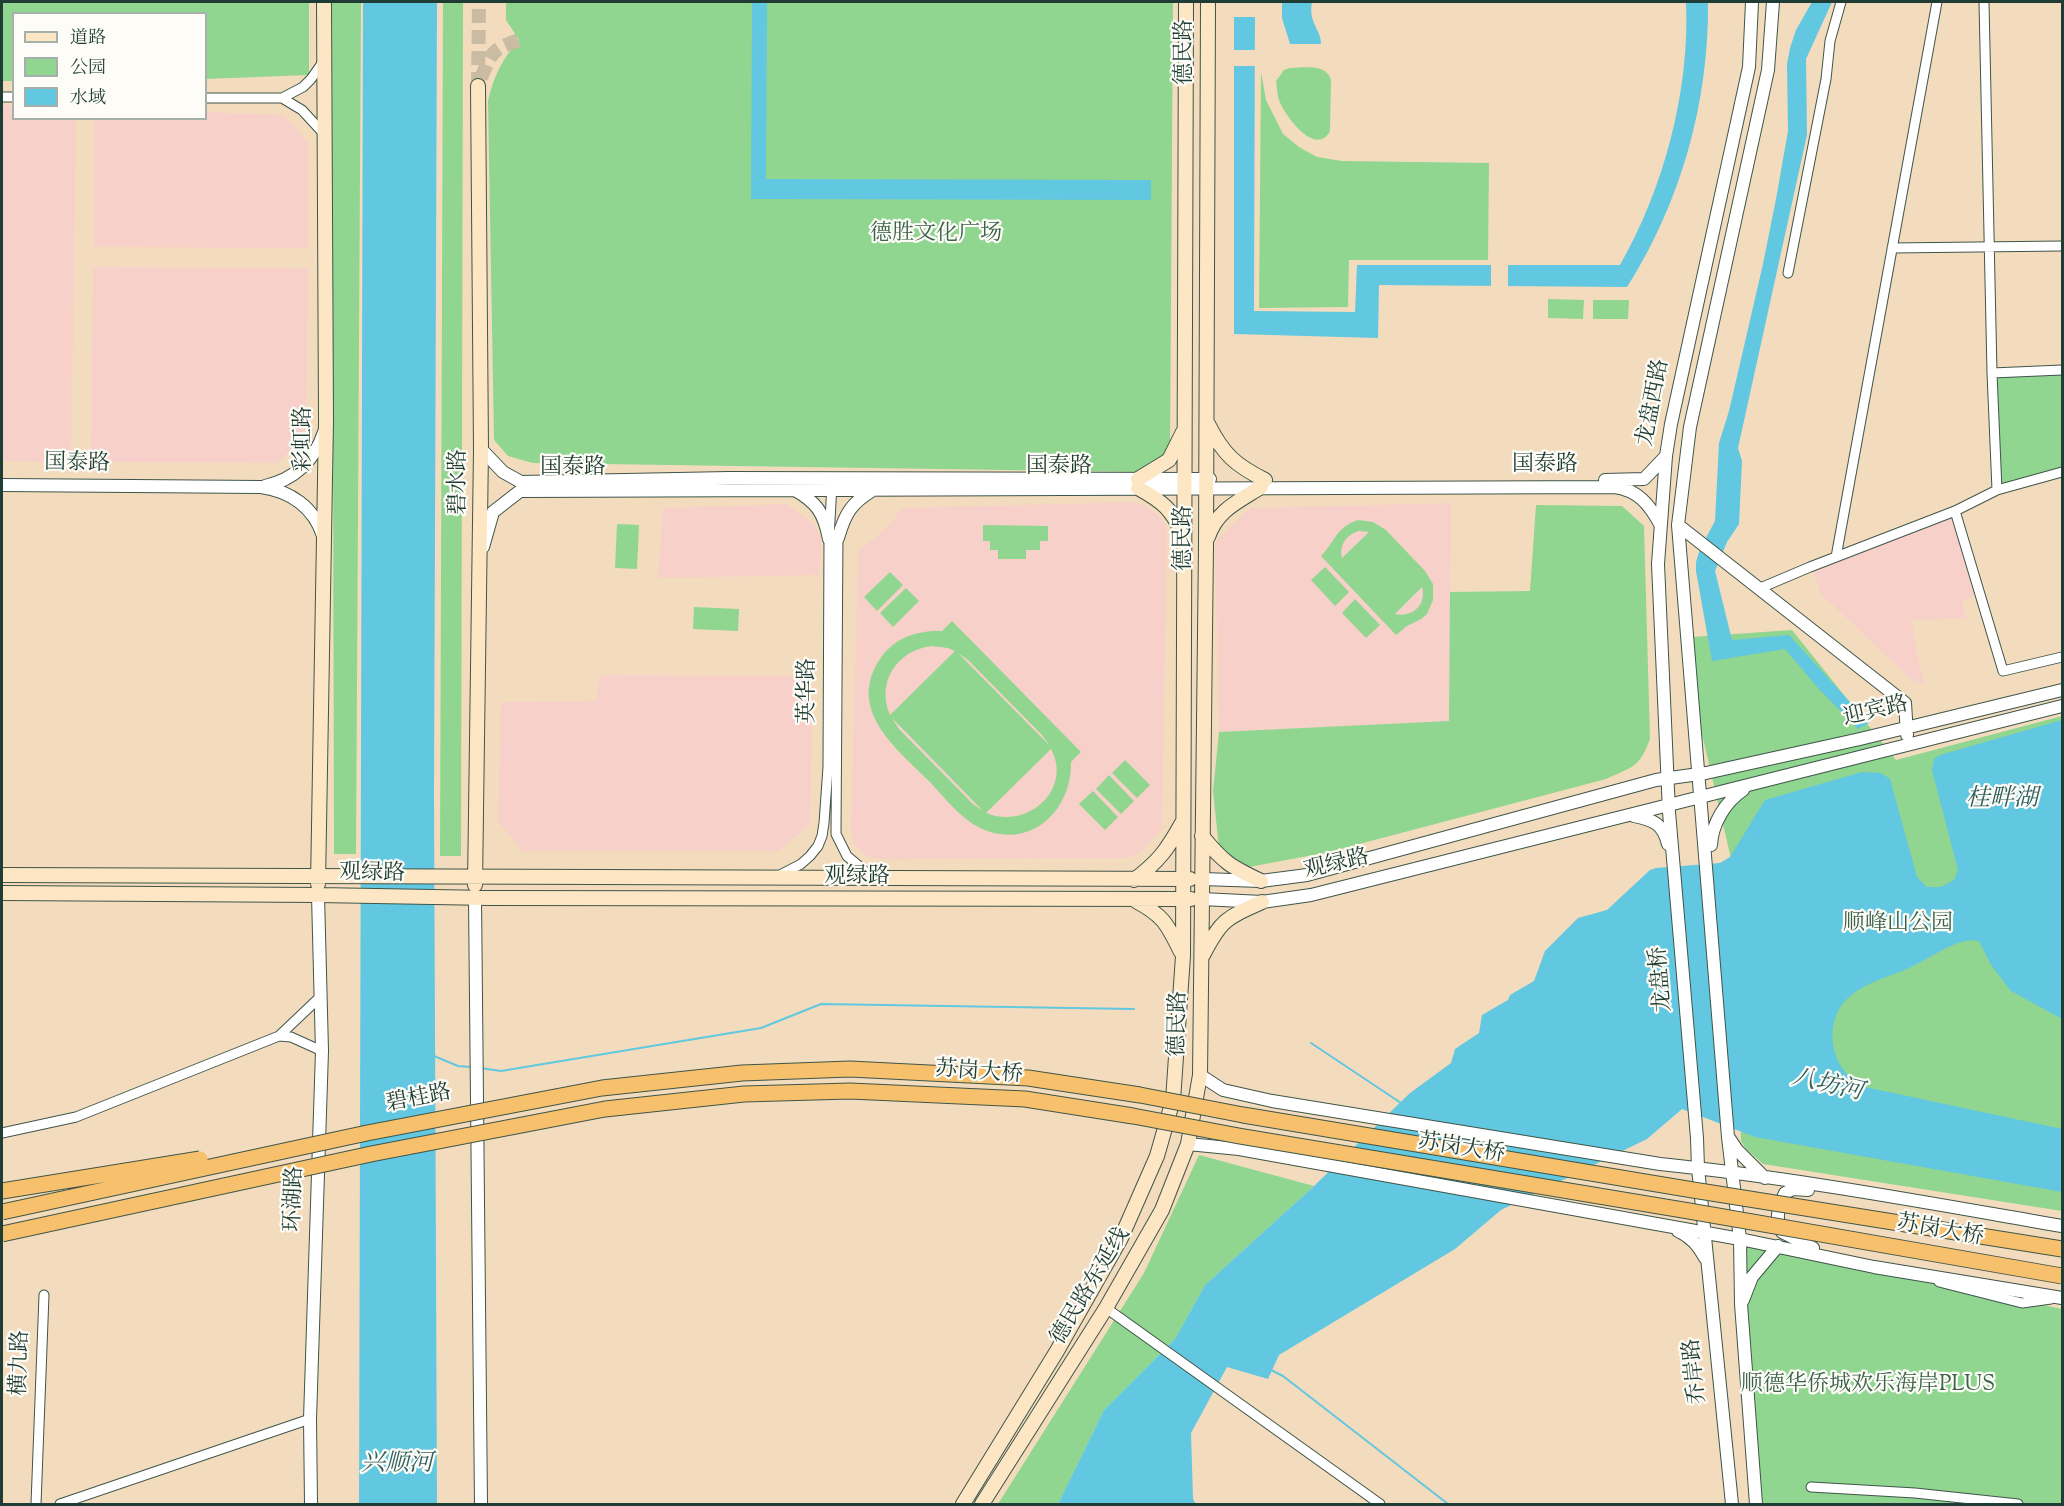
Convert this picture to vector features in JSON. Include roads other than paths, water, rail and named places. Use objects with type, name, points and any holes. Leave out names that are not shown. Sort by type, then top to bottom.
[{"type":"highway","name":"碧桂路","points":[[2,1212],[387,1130],[602,1088],[742,1073],[850,1069]]},
{"type":"highway","name":"苏岗大桥","points":[[850,1069],[1039,1079],[1243,1115],[2062,1249]]},
{"type":"highway","name":"碧桂路","points":[[2,1234],[371,1154],[606,1109],[744,1094],[850,1090]]},
{"type":"highway","name":"苏岗大桥","points":[[850,1090],[1026,1099],[2062,1276]]},
{"type":"highway","points":[[2,1191],[387,1130]]},
{"type":"main road","name":"彩虹路","points":[[318,895],[326,421],[324,2]]},
{"type":"main road","name":"德民路东延线","points":[[963,1504],[1057,1351],[1121,1238],[1157,1156],[1173,1100],[1183,956],[1186,2]]},
{"type":"main road","name":"德民路","points":[[1200,1075],[1206,545],[1208,2]]},
{"type":"main road","name":"碧水路","points":[[475,898],[481,554],[478,86]]},
{"type":"main road","points":[[1206,420],[1220,447],[1229,458],[1263,484],[1222,513],[1211,528],[1206,545]]},
{"type":"main road","points":[[1185,425],[1177,447],[1169,460],[1138,484],[1166,506],[1175,517],[1185,538]]},
{"type":"main road","points":[[1134,880],[1153,866],[1168,849],[1183,821]]},
{"type":"main road","points":[[1202,836],[1220,858],[1234,868],[1261,881]]},
{"type":"main road","name":"观绿路","points":[[2,875],[1202,879]]},
{"type":"main road","name":"观绿路","points":[[2,894],[318,895],[453,898],[1202,899]]},
{"type":"main road","points":[[1134,900],[1153,910],[1167,923],[1183,956]]},
{"type":"main road","points":[[1202,957],[1216,930],[1231,915],[1262,902]]},
{"type":"main road","name":"德民路东延线","points":[[982,1504],[1106,1308],[1162,1210],[1188,1144],[1200,1075]]},
{"type":"street","name":"龙盘西路","points":[[1670,811],[1658,564],[1666,456],[1749,67],[1752,2]]},
{"type":"street","name":"龙盘西路","points":[[1708,888],[1678,525],[1690,427],[1767,70],[1773,2]]},
{"type":"street","points":[[1788,273],[1826,79],[1830,41],[1841,2]]},
{"type":"street","points":[[1836,557],[1937,2]]},
{"type":"street","points":[[1984,2],[1992,373],[1997,490]]},
{"type":"street","points":[[207,98],[282,98],[293,93],[311,79],[325,60]]},
{"type":"street","points":[[282,98],[302,110],[326,135]]},
{"type":"street","points":[[1892,248],[2062,246]]},
{"type":"street","points":[[1992,373],[2062,370]]},
{"type":"street","name":"国泰路","points":[[261,487],[285,480],[304,465],[319,445],[326,421]]},
{"type":"street","name":"国泰路","points":[[481,449],[503,472],[521,482],[1138,484]]},
{"type":"street","name":"国泰路","points":[[1263,484],[1498,483],[1644,479],[1666,456]]},
{"type":"street","points":[[1758,589],[1955,511],[1997,490],[2062,471]]},
{"type":"street","name":"国泰路","points":[[481,554],[493,512],[520,491],[792,489],[835,484],[874,490],[1185,483],[1614,487],[1640,496],[1660,525]]},
{"type":"street","name":"英华路","points":[[773,879],[801,864],[818,846],[822,836],[828,767],[835,484]]},
{"type":"street","name":"国泰路","points":[[2,485],[261,487],[284,492],[303,504],[317,523],[325,544]]},
{"type":"street","points":[[792,489],[807,496],[822,514],[834,538]]},
{"type":"street","points":[[834,538],[852,506],[874,490]]},
{"type":"street","points":[[1955,511],[2003,671],[2062,657]]},
{"type":"street","points":[[1678,525],[1905,703],[1908,744]]},
{"type":"street","name":"英华路","points":[[834,538],[836,834],[847,856],[874,879]]},
{"type":"street","name":"迎宾路","points":[[1698,774],[1907,728],[2062,690]]},
{"type":"street","name":"观绿路","points":[[1202,899],[1262,902],[1311,895],[1629,815],[1670,811],[1701,797],[2062,706]]},
{"type":"street","name":"观绿路","points":[[1202,879],[1261,881],[1307,875],[1668,778],[1698,774]]},
{"type":"street","points":[[1753,784],[1731,798],[1712,832],[1708,888],[1728,1137],[1740,1239],[1741,1304],[1756,1504]]},
{"type":"street","name":"龙盘桥","points":[[1670,811],[1698,1138],[1698,1168]]},
{"type":"street","points":[[1629,815],[1652,819],[1665,832],[1675,875]]},
{"type":"street","name":"环湖路","points":[[311,1504],[310,1419],[322,1051],[318,895]]},
{"type":"street","points":[[475,898],[481,1504]]},
{"type":"street","points":[[2,1133],[76,1117],[279,1036],[321,997]]},
{"type":"street","points":[[279,1036],[291,1037],[322,1051]]},
{"type":"street","points":[[1200,1075],[1223,1090],[1272,1101],[1660,1164],[1848,1190],[2062,1226]]},
{"type":"street","points":[[1728,1137],[1737,1150],[1765,1178]]},
{"type":"street","points":[[1188,1144],[1258,1152],[1778,1246],[1917,1274],[2060,1298]]},
{"type":"street","name":"乔岸路","points":[[1698,1168],[1732,1504]]},
{"type":"street","points":[[1839,1259],[1802,1244],[1782,1232],[1779,1226],[1778,1209],[1785,1193],[1793,1190],[1830,1192],[1848,1190]]},
{"type":"street","points":[[1666,1226],[1686,1235],[1698,1245],[1708,1265]]},
{"type":"street","points":[[1741,1304],[1752,1277],[1778,1246]]},
{"type":"street","name":"横九路","points":[[36,1504],[44,1295]]},
{"type":"street","points":[[1106,1308],[1380,1504]]},
{"type":"street","points":[[60,1504],[310,1419]]},
{"type":"street","points":[[1811,1487],[1915,1493],[2018,1504]]},
{"type":"water","name":"兴顺河","points":[[363,2],[437,2],[434,794],[437,1504],[359,1504]]},
{"type":"water","points":[[752,2],[767,2],[766,179],[1151,180],[1151,200],[751,199]]},
{"type":"water","points":[[1234,2],[1255,2],[1254,311],[1355,312],[1357,265],[1620,265],[1649,204],[1671,138],[1684,69],[1686,2],[1708,2],[1703,77],[1688,150],[1663,221],[1627,287],[1379,285],[1378,338],[1234,334]]},
{"type":"water","points":[[1282,2],[1312,2],[1313,21],[1321,44],[1290,44],[1282,18]]},
{"type":"water","points":[[1812,2],[1832,2],[1806,59],[1807,135],[1738,448],[1742,461],[1739,524],[1727,542],[1715,571],[1732,640],[1789,635],[1869,723],[1858,729],[1818,688],[1785,649],[1712,661],[1696,571],[1700,549],[1715,521],[1719,443],[1729,411],[1776,199],[1788,131],[1787,64],[1790,48],[1796,30]]},
{"type":"water","points":[[2062,720],[2062,1019],[2011,991],[1991,965],[1979,941],[1971,940],[1946,948],[1907,969],[1855,992],[1841,1006],[1836,1016],[1832,1038],[1837,1059],[1843,1069],[1865,1087],[2062,1129],[2062,1192],[1755,1137],[1682,1109],[1647,1139],[1501,1210],[1455,1249],[1279,1355],[1268,1379],[1227,1367],[1191,1433],[1193,1499],[1196,1504],[1058,1504],[1104,1410],[1175,1339],[1205,1285],[1314,1186],[1410,1093],[1451,1063],[1455,1049],[1479,1033],[1482,1015],[1534,981],[1545,951],[1578,918],[1607,910],[1650,870],[1720,863],[1730,857],[1765,800],[1862,772],[1881,773],[1890,779],[1917,877],[1927,887],[1941,887],[1954,880],[1958,870],[1932,770],[1934,759],[1940,755]]},
{"type":"waterway","points":[[480,1068],[501,1071],[761,1028],[821,1004],[1134,1009]]},
{"type":"waterway","points":[[1311,1043],[1401,1103]]},
{"type":"waterway","points":[[434,1056],[458,1066],[471,1067]]},
{"type":"waterway","points":[[1271,1370],[1283,1376],[1448,1504]]},
{"type":"tunnel","points":[[478,86],[479,2]]},
{"type":"tunnel","points":[[481,78],[494,53],[503,46],[519,40]]},
{"type":"park label","name":"德胜文化广场","points":[[936,235]]},
{"type":"park label","name":"顺峰山公园","points":[[1898,925]]},
{"type":"park label","name":"顺德华侨城欢乐海岸PLUS","points":[[1868,1386]]},
{"type":"water label","name":"桂畔湖","points":[[2002,801]]},
{"type":"water label","name":"八坊河","points":[[1827,1087]]}]
